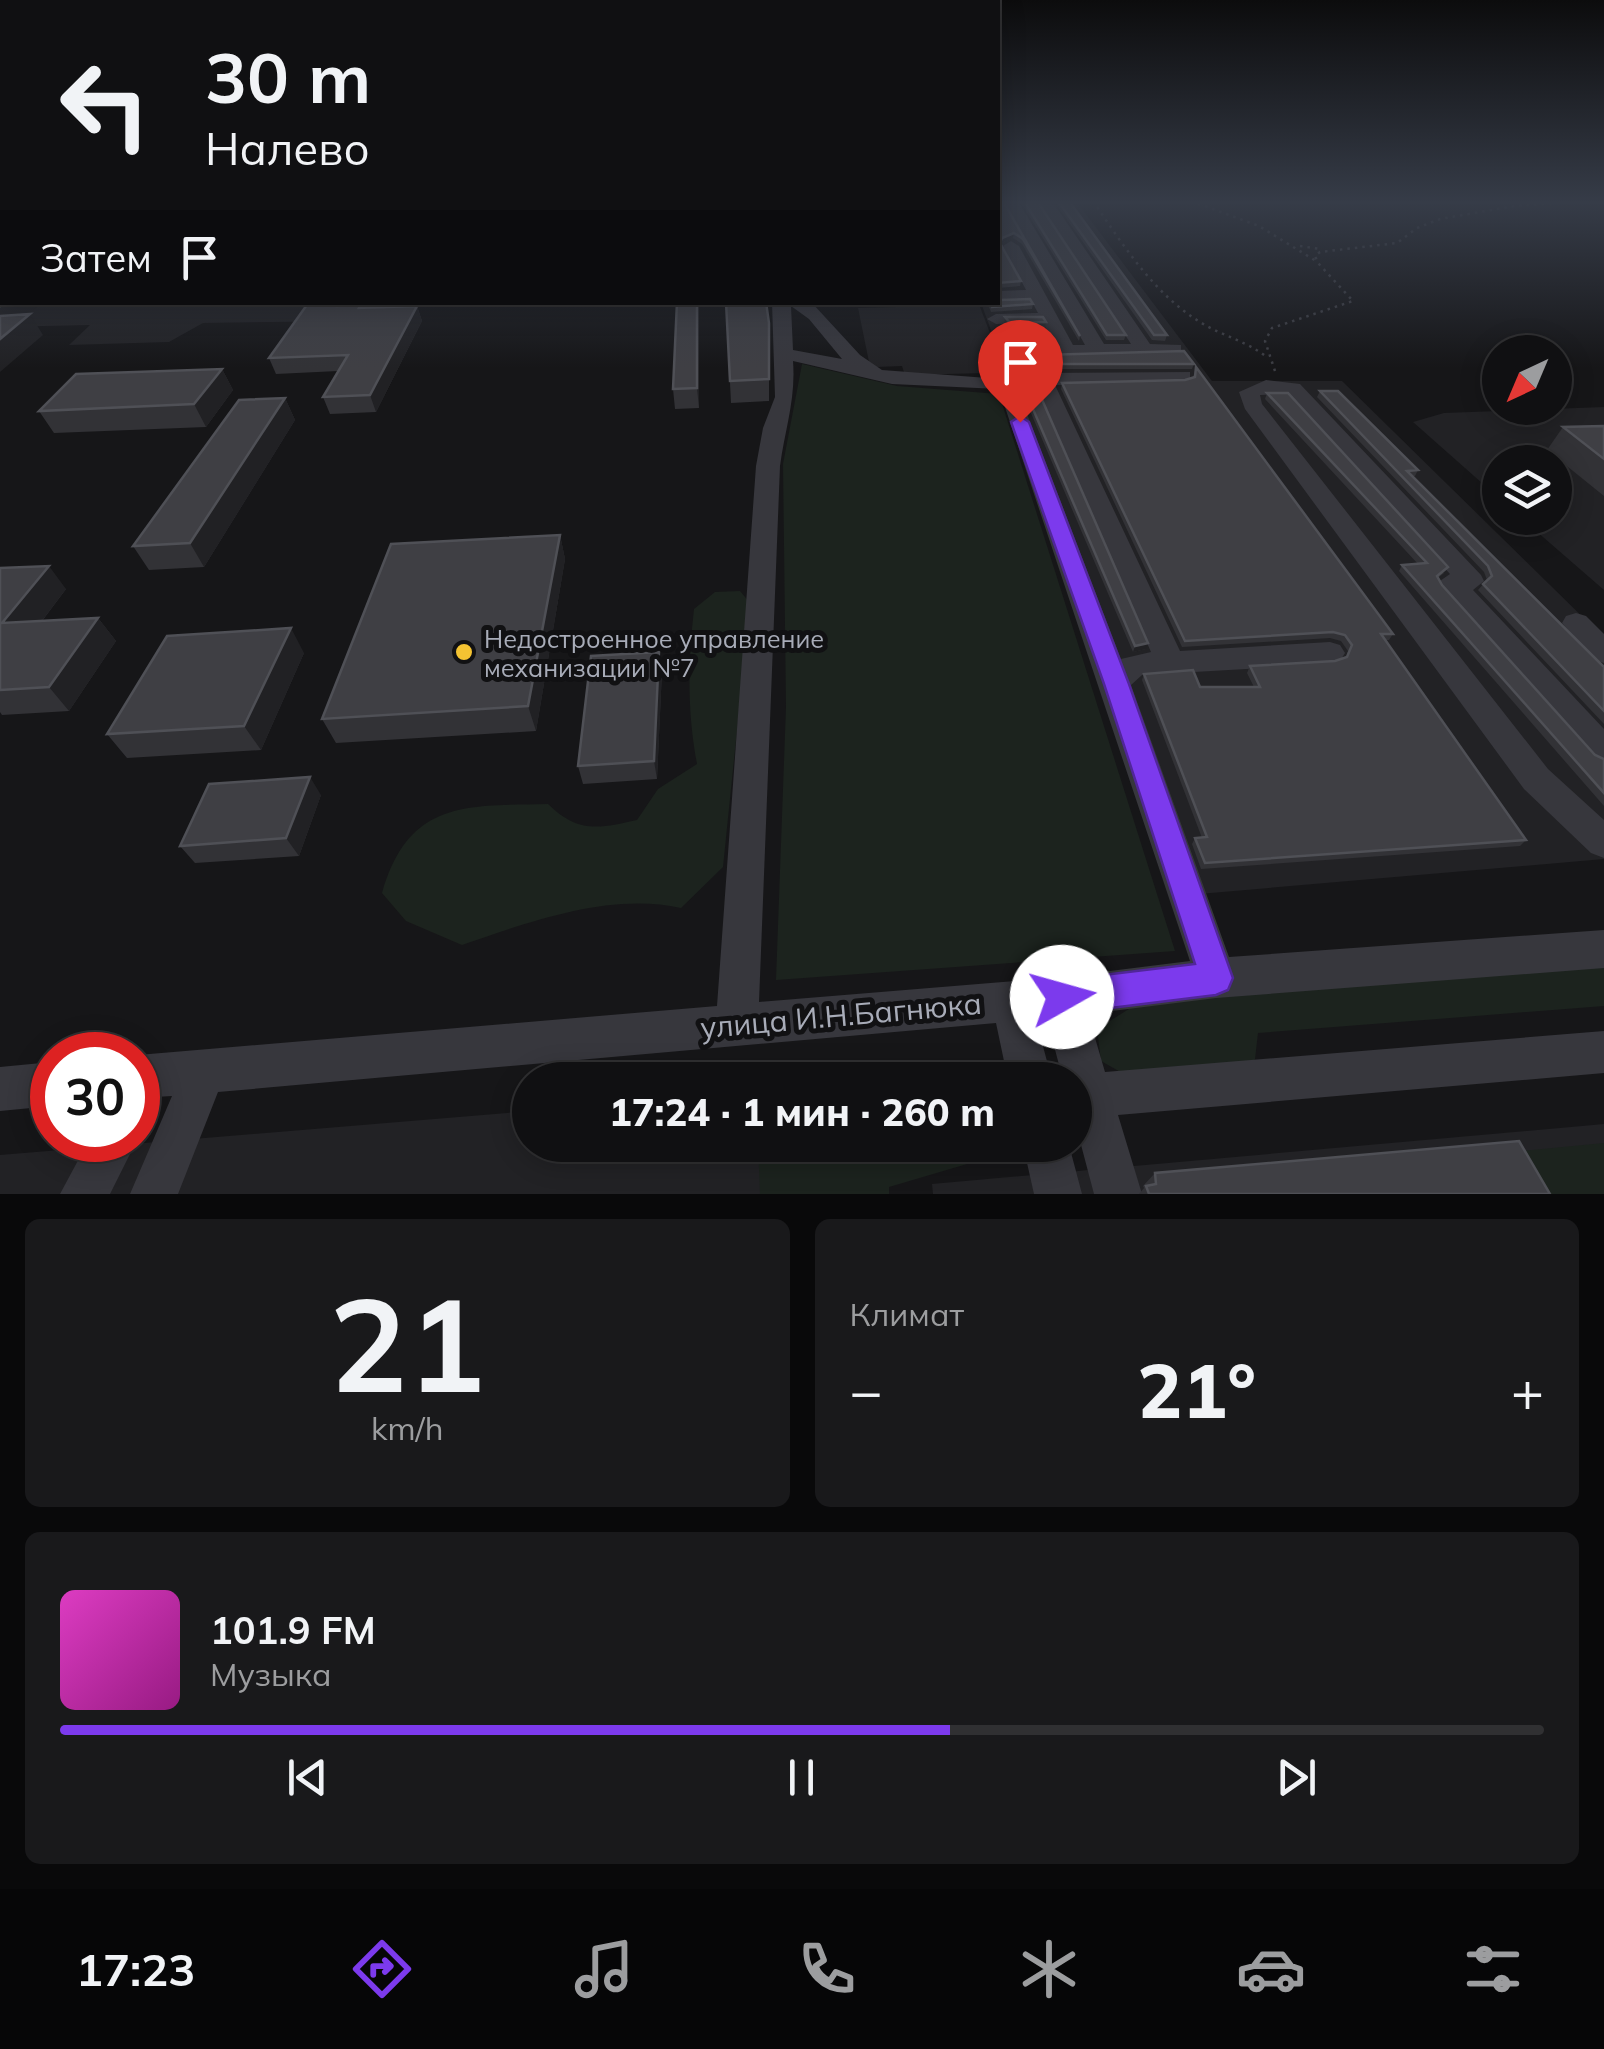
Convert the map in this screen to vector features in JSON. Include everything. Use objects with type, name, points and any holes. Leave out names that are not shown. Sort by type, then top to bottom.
[{"type":"street","points":[[1014,257],[1064,346]]},
{"type":"street","points":[[1043,257],[1098,350]]},
{"type":"street","points":[[1083,257],[1144,349]]},
{"type":"street","points":[[1000,296],[1038,295]]},
{"type":"street","points":[[737,1023],[768,466],[785,396],[780,305]]},
{"type":"street","points":[[803,305],[812,310],[863,368]]},
{"type":"street","points":[[996,318],[1049,318]]},
{"type":"street","points":[[1008,342],[1098,350],[1174,349]]},
{"type":"street","points":[[1040,351],[1064,346]]},
{"type":"street","points":[[784,354],[905,378],[1007,384],[1116,684],[1216,978]]},
{"type":"street","points":[[1170,662],[1042,378],[1183,376]]},
{"type":"street","points":[[1604,750],[1451,583],[1471,581],[1294,388],[1282,384],[1248,392],[1252,405],[1536,779],[1604,842]]},
{"type":"street","points":[[1576,623],[1604,652]]},
{"type":"street","points":[[1116,684],[1125,669],[1170,662],[1330,654]]},
{"type":"street","name":"улица И.Н.Багнюка","points":[[160,1079],[204,1071],[1062,997],[1216,978],[1604,949]]},
{"type":"street","points":[[1062,997],[1075,1062]]},
{"type":"street","points":[[1011,1001],[1026,1062]]},
{"type":"street","points":[[1092,1095],[1604,1052]]},
{"type":"street","points":[[154,1194],[204,1071]]},
{"type":"street","points":[[0,1089],[30,1086]]},
{"type":"street","points":[[1092,1123],[1118,1194]]},
{"type":"street","points":[[84,1194],[102,1162]]},
{"type":"street","points":[[1050,1162],[1058,1194]]},
{"type":"path","points":[[1137,257],[1194,319],[1259,349],[1282,384]]},
{"type":"path","points":[[1268,358],[1265,341],[1272,328],[1354,302],[1348,287],[1310,257]]},
{"type":"path","points":[[1315,257],[1317,262]]},
{"type":"shaded area","points":[[1000,257],[1118,257],[1212,381],[1342,381],[1482,518],[1482,535],[1499,535],[1604,638],[1604,859],[1199,894],[982,305],[1000,305]]},
{"type":"shaded area","points":[[0,305],[364,305],[353,321],[203,323],[169,342],[69,345],[90,325],[0,327]]},
{"type":"shaded area","points":[[980,307],[1002,364],[985,364],[988,373],[905,375],[902,366],[876,367],[869,362],[858,308]]},
{"type":"shaded area","points":[[802,364],[897,386],[999,394],[1175,951],[776,980],[786,707],[783,464]]},
{"type":"shaded area","points":[[1604,407],[1604,590],[1541,535],[1572,535],[1572,445],[1482,445],[1482,483],[1413,422],[1444,413],[1482,412],[1482,425],[1572,425],[1572,408]]},
{"type":"shaded area","points":[[740,591],[750,603],[723,867],[681,908],[654,904],[598,907],[542,919],[462,945],[406,921],[382,893],[393,863],[425,824],[466,809],[548,804],[569,820],[589,826],[637,820],[658,789],[697,764],[690,686],[694,609],[715,592]]},
{"type":"shaded area","points":[[1604,964],[1604,1006],[1258,1033],[1255,1059],[1247,1069],[1124,1074],[1101,1061],[1097,1029],[1140,1002]]},
{"type":"shaded area","points":[[512,1112],[512,1162],[766,1162],[765,1194],[0,1194],[0,1155],[30,1153],[30,1162],[160,1162],[160,1142]]},
{"type":"shaded area","points":[[1604,1124],[1604,1194],[933,1194],[932,1184]]},
{"type":"shaded area","points":[[1604,1143],[1604,1194],[1535,1194],[1510,1152]]},
{"type":"shaded area","points":[[759,1162],[974,1162],[889,1187],[889,1194],[760,1194]]},
{"type":"building","points":[[1000,257],[1008,257],[1021,281],[1000,283]]},
{"type":"building","points":[[1059,257],[1074,257],[1126,335],[1107,335]]},
{"type":"building","points":[[1098,257],[1110,257],[1167,335],[1154,335]]},
{"type":"building","points":[[1030,299],[1033,304],[992,307],[1000,305],[1000,300]]},
{"type":"building","points":[[307,305],[417,306],[370,395],[323,397],[348,355],[269,358]]},
{"type":"building","points":[[677,305],[697,305],[697,388],[673,389]]},
{"type":"building","points":[[726,305],[766,305],[769,379],[730,381]]},
{"type":"building","points":[[30,314],[0,339],[0,316]]},
{"type":"building","points":[[1005,317],[1043,317],[1046,322],[1010,323]]},
{"type":"building","points":[[1010,346],[1030,346],[1033,353],[1041,355],[1184,351],[1194,364],[1043,364],[1030,372],[1148,643],[1135,646],[1011,358],[1016,358]]},
{"type":"building","points":[[1196,367],[1393,634],[1381,634],[1526,840],[1205,863],[1195,838],[1207,837],[1144,674],[1193,670],[1200,687],[1260,687],[1250,666],[1335,661],[1347,657],[1352,645],[1345,635],[1333,632],[1185,641],[1062,383],[1185,380],[1195,377]]},
{"type":"building","points":[[222,369],[194,404],[39,411],[76,374]]},
{"type":"building","points":[[1320,391],[1338,391],[1418,470],[1407,471],[1604,667],[1604,711],[1483,584],[1492,576],[1488,566]]},
{"type":"building","points":[[1267,393],[1288,393],[1448,567],[1437,576],[1442,585],[1595,755],[1604,759],[1604,793],[1402,565],[1427,563]]},
{"type":"building","points":[[285,398],[190,543],[133,546],[239,400]]},
{"type":"building","points":[[1604,426],[1604,459],[1563,427]]},
{"type":"building","points":[[560,535],[528,706],[322,719],[391,544]]},
{"type":"building","points":[[49,566],[2,623],[98,618],[49,687],[0,690],[0,568]]},
{"type":"building","points":[[291,628],[244,726],[107,734],[167,636]]},
{"type":"building","points":[[659,652],[654,761],[578,766],[591,656]]},
{"type":"building","points":[[310,777],[286,838],[180,846],[209,784]]},
{"type":"building","points":[[1519,1141],[1550,1194],[1149,1194],[1146,1186],[1156,1184],[1155,1173]]},
{"type":"place","name":"Недостроенное управление механизации №7","points":[[464,652]]},
{"type":"route","points":[[1020,422],[1116,684],[1216,978],[1062,997]]}]
